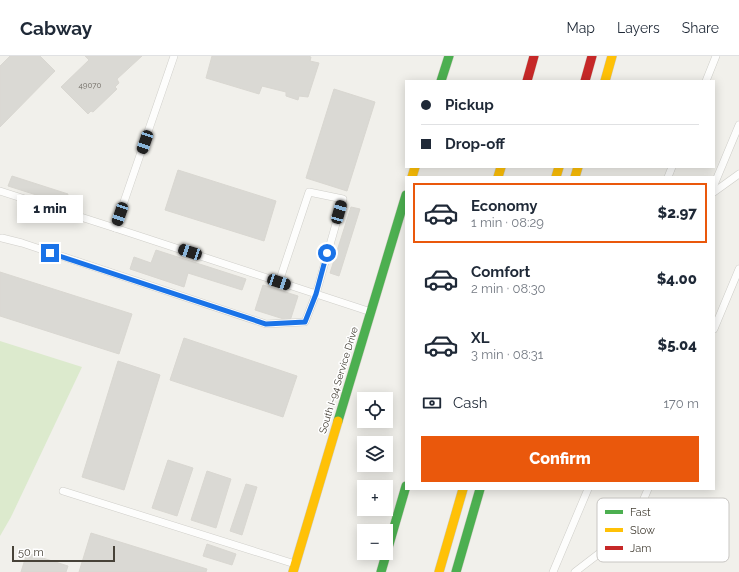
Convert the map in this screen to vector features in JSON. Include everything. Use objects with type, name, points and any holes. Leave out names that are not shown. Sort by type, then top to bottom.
[{"type":"main road","points":[[527,80],[534,56]]},
{"type":"main road","points":[[585,80],[592,56]]},
{"type":"main road","points":[[605,80],[612,56]]},
{"type":"main road","points":[[441,80],[445,58]]},
{"type":"main road","name":"South I-94 Service Drive","points":[[294,568],[405,199]]},
{"type":"main road","points":[[381,572],[405,489]]},
{"type":"main road","points":[[439,572],[463,490]]},
{"type":"main road","points":[[456,572],[480,490]]},
{"type":"lane","points":[[115,228],[174,56]]},
{"type":"lane","points":[[706,80],[716,56]]},
{"type":"lane","points":[[715,183],[739,125]]},
{"type":"lane","points":[[715,191],[739,174]]},
{"type":"lane","points":[[0,191],[370,312]]},
{"type":"lane","points":[[2,238],[22,243],[266,324],[305,322],[316,294],[343,199],[309,192],[279,282]]},
{"type":"lane","points":[[715,327],[739,269]]},
{"type":"lane","points":[[553,572],[588,490]]},
{"type":"lane","points":[[62,491],[294,568]]},
{"type":"lane","points":[[575,572],[597,555]]},
{"type":"green space","points":[[0,341],[82,367],[11,517],[0,536]]},
{"type":"building","points":[[10,56],[40,56],[55,71],[0,127],[0,66]]},
{"type":"building","points":[[85,56],[142,56],[117,79],[119,83],[115,87],[117,89],[93,112],[91,111],[88,114],[61,87],[89,60]]},
{"type":"building","points":[[212,56],[308,56],[311,57],[310,61],[319,63],[308,97],[299,96],[298,100],[286,96],[286,92],[262,86],[259,94],[206,78]]},
{"type":"building","points":[[334,89],[375,102],[347,191],[306,178]]},
{"type":"building","points":[[178,170],[276,201],[264,241],[165,210]]},
{"type":"building","points":[[12,176],[68,194],[65,204],[8,186]]},
{"type":"building","points":[[351,207],[360,209],[339,276],[330,273]]},
{"type":"building","points":[[156,250],[246,279],[242,290],[188,273],[184,287],[130,269],[134,257],[151,263]]},
{"type":"building","points":[[0,272],[132,314],[119,354],[0,316]]},
{"type":"building","points":[[263,285],[298,296],[290,321],[255,310]]},
{"type":"building","points":[[184,338],[297,376],[283,417],[170,380]]},
{"type":"building","points":[[118,361],[160,375],[124,490],[82,477]]},
{"type":"building","points":[[168,460],[193,468],[177,516],[152,508]]},
{"type":"building","points":[[207,471],[231,479],[216,528],[191,520]]},
{"type":"building","points":[[246,484],[257,487],[242,535],[230,531]]},
{"type":"building","points":[[91,533],[207,569],[206,572],[79,572]]},
{"type":"building","points":[[207,544],[236,554],[232,565],[203,556]]},
{"type":"building","points":[[27,553],[68,566],[66,572],[21,572]]},
{"type":"traffic: fast","points":[[441,80],[449,56]]},
{"type":"traffic: fast","points":[[338,421],[405,198]]},
{"type":"traffic: fast","points":[[381,572],[405,489]]},
{"type":"traffic: fast","points":[[456,572],[480,490]]},
{"type":"traffic: slow","points":[[605,80],[612,56]]},
{"type":"traffic: slow","points":[[412,176],[415,168]]},
{"type":"traffic: slow","points":[[498,176],[501,168]]},
{"type":"traffic: slow","points":[[556,176],[559,168]]},
{"type":"traffic: slow","points":[[575,176],[578,168]]},
{"type":"traffic: slow","points":[[293,572],[338,421]]},
{"type":"traffic: slow","points":[[439,572],[463,490]]},
{"type":"traffic: jam","points":[[527,80],[534,56]]},
{"type":"traffic: jam","points":[[585,80],[592,56]]},
{"type":"route","points":[[50,253],[266,324],[305,322],[316,294],[327,253]]}]
